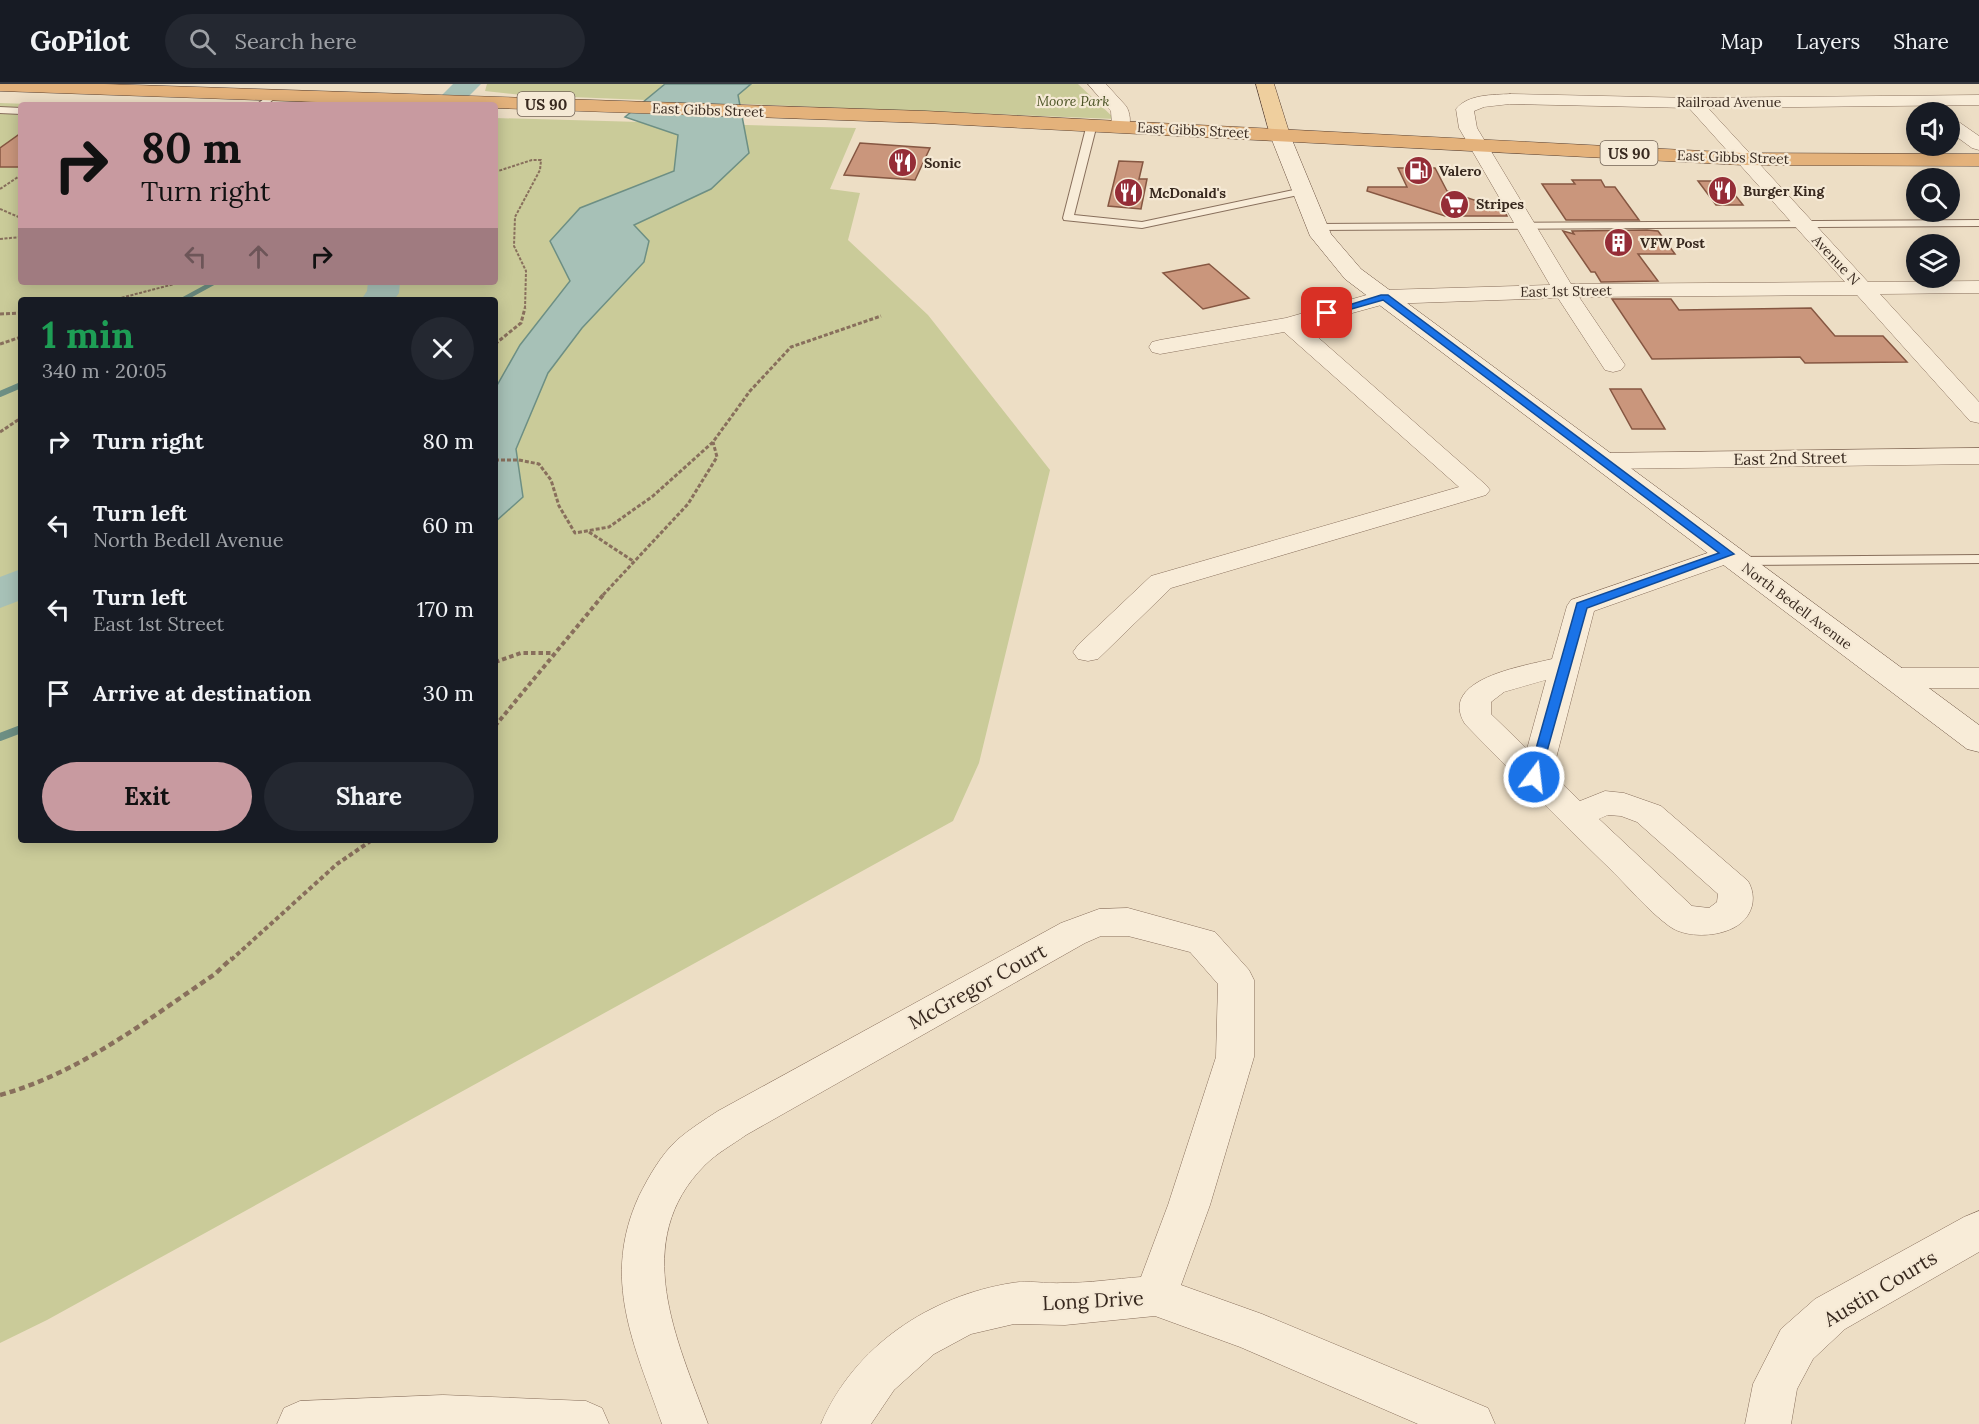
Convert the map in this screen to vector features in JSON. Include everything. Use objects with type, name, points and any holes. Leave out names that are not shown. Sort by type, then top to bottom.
[{"type":"highway","name":"US 90","points":[[0,86],[267,100]]},
{"type":"highway","name":"East Gibbs Street","points":[[267,100],[408,99],[493,102]]},
{"type":"highway","name":"East Gibbs Street","points":[[498,102],[1092,124],[1743,159],[1979,160]]},
{"type":"main road","name":"North Bedell Avenue","points":[[1265,84],[1280,135],[1321,236],[1353,274],[1979,741]]},
{"type":"street","points":[[1097,84],[1120,110],[1121,126]]},
{"type":"street","name":"Railroad Avenue","points":[[1480,146],[1468,128],[1465,110],[1480,102],[1541,99],[1694,103],[1979,100]]},
{"type":"street","name":"Avenue N","points":[[1694,103],[1979,416]]},
{"type":"street","points":[[1960,131],[1979,144]]},
{"type":"street","points":[[1480,146],[1564,291],[1614,365]]},
{"type":"street","name":"East 1st Street","points":[[1160,347],[1290,324],[1384,297],[1564,291],[1979,287]]},
{"type":"street","points":[[1088,652],[1161,582],[1477,490],[1290,324]]},
{"type":"street","name":"East 2nd Street","points":[[1602,461],[1979,456]]},
{"type":"street","points":[[1534,777],[1581,606],[1732,558]]},
{"type":"street","points":[[1565,665],[1493,685],[1476,699],[1476,717],[1534,777],[1575,816],[1683,918],[1714,922],[1734,909],[1736,890],[1649,814],[1624,805],[1605,803],[1575,816]]},
{"type":"street","points":[[1894,678],[1979,678]]},
{"type":"street","name":"McGregor Court","points":[[685,1424],[648,1315],[640,1272],[645,1229],[662,1189],[690,1154],[732,1123],[1072,933],[1099,923],[1128,922],[1202,942],[1236,980],[1234,1057],[1189,1205],[1155,1296]]},
{"type":"street","name":"Austin Courts","points":[[1768,1424],[1775,1384],[1797,1344],[1830,1314],[1979,1230]]},
{"type":"street","name":"Long Drive","points":[[844,1424],[878,1374],[918,1339],[964,1315],[1014,1303],[1065,1304],[1155,1296],[1247,1329],[1472,1424]]},
{"type":"street","points":[[300,1424],[346,1419],[510,1418],[586,1424]]},
{"type":"lane","points":[[0,110],[18,111]]},
{"type":"lane","points":[[1092,124],[1068,218],[1142,225],[1303,191]]},
{"type":"lane","points":[[1317,227],[1979,223]]},
{"type":"lane","points":[[1732,558],[1979,560]]},
{"type":"path","points":[[498,171],[532,160],[541,160],[540,170],[515,217],[514,246],[526,271],[525,311],[521,323],[498,342]]},
{"type":"path","points":[[0,189],[18,178]]},
{"type":"path","points":[[0,209],[18,217]]},
{"type":"path","points":[[0,239],[18,237]]},
{"type":"path","points":[[124,297],[170,285]]},
{"type":"path","points":[[0,314],[18,313]]},
{"type":"path","points":[[498,460],[519,460],[539,464],[551,480],[559,506],[575,532],[609,528],[653,496],[713,442],[750,391],[791,347],[881,316]]},
{"type":"path","points":[[0,344],[18,338]]},
{"type":"path","points":[[0,432],[18,420]]},
{"type":"path","points":[[498,722],[553,653],[633,561],[688,504],[717,457],[713,442]]},
{"type":"path","points":[[589,532],[633,561]]},
{"type":"path","points":[[498,661],[521,653],[553,653]]},
{"type":"path","points":[[0,1095],[26,1088],[80,1065],[215,974],[336,864],[368,843]]},
{"type":"green space","name":"Moore Park","points":[[487,84],[1078,84],[1115,119],[522,95],[485,91]]},
{"type":"green space","points":[[0,103],[18,104],[18,285],[498,285],[498,118],[856,128],[830,189],[860,193],[848,240],[928,315],[1050,470],[979,763],[953,821],[47,1320],[0,1343]]},
{"type":"shaded area","points":[[665,84],[751,84],[738,95],[749,153],[711,189],[634,225],[649,241],[644,262],[582,328],[548,373],[516,449],[523,497],[498,519],[498,384],[520,345],[570,281],[550,241],[580,208],[674,171],[678,135],[625,117]]},
{"type":"building","points":[[18,135],[18,167],[0,167],[0,148]]},
{"type":"building","points":[[860,143],[930,148],[915,180],[844,175]]},
{"type":"building","name":"McDonald's","points":[[1119,161],[1143,162],[1139,179],[1147,179],[1141,209],[1108,206]]},
{"type":"building","points":[[1398,168],[1435,168],[1447,191],[1504,210],[1507,216],[1449,214],[1445,216],[1367,191],[1368,187],[1407,187]]},
{"type":"building","points":[[1572,180],[1601,180],[1605,187],[1615,187],[1639,220],[1566,220],[1542,184],[1575,184]]},
{"type":"building","name":"Burger King","points":[[1698,181],[1724,181],[1743,205],[1716,205]]},
{"type":"building","name":"VFW Post","points":[[1563,231],[1574,234],[1572,231],[1658,231],[1675,254],[1638,254],[1658,281],[1601,282],[1595,272],[1591,272]]},
{"type":"building","points":[[1209,264],[1249,298],[1203,309],[1163,273]]},
{"type":"building","points":[[1612,299],[1671,299],[1679,310],[1811,308],[1835,336],[1883,336],[1907,362],[1805,363],[1800,357],[1652,359]]},
{"type":"building","points":[[1610,389],[1641,389],[1665,429],[1632,429]]},
{"type":"waterway","points":[[448,102],[468,84]]},
{"type":"waterway","points":[[188,297],[210,285]]},
{"type":"waterway","points":[[380,297],[383,293],[384,285]]},
{"type":"waterway","points":[[0,394],[18,386]]},
{"type":"waterway","points":[[0,595],[18,584]]},
{"type":"waterway","points":[[0,737],[18,730]]},
{"type":"place","name":"Sonic","points":[[903,163]]},
{"type":"place","name":"Valero","points":[[1418,171]]},
{"type":"place","name":"Burger King","points":[[1722,191]]},
{"type":"place","name":"McDonald's","points":[[1128,193]]},
{"type":"place","name":"Stripes","points":[[1455,204]]},
{"type":"place","name":"VFW Post","points":[[1619,243]]},
{"type":"route","points":[[1327,313],[1384,297],[1728,554],[1581,606],[1534,777]]}]
